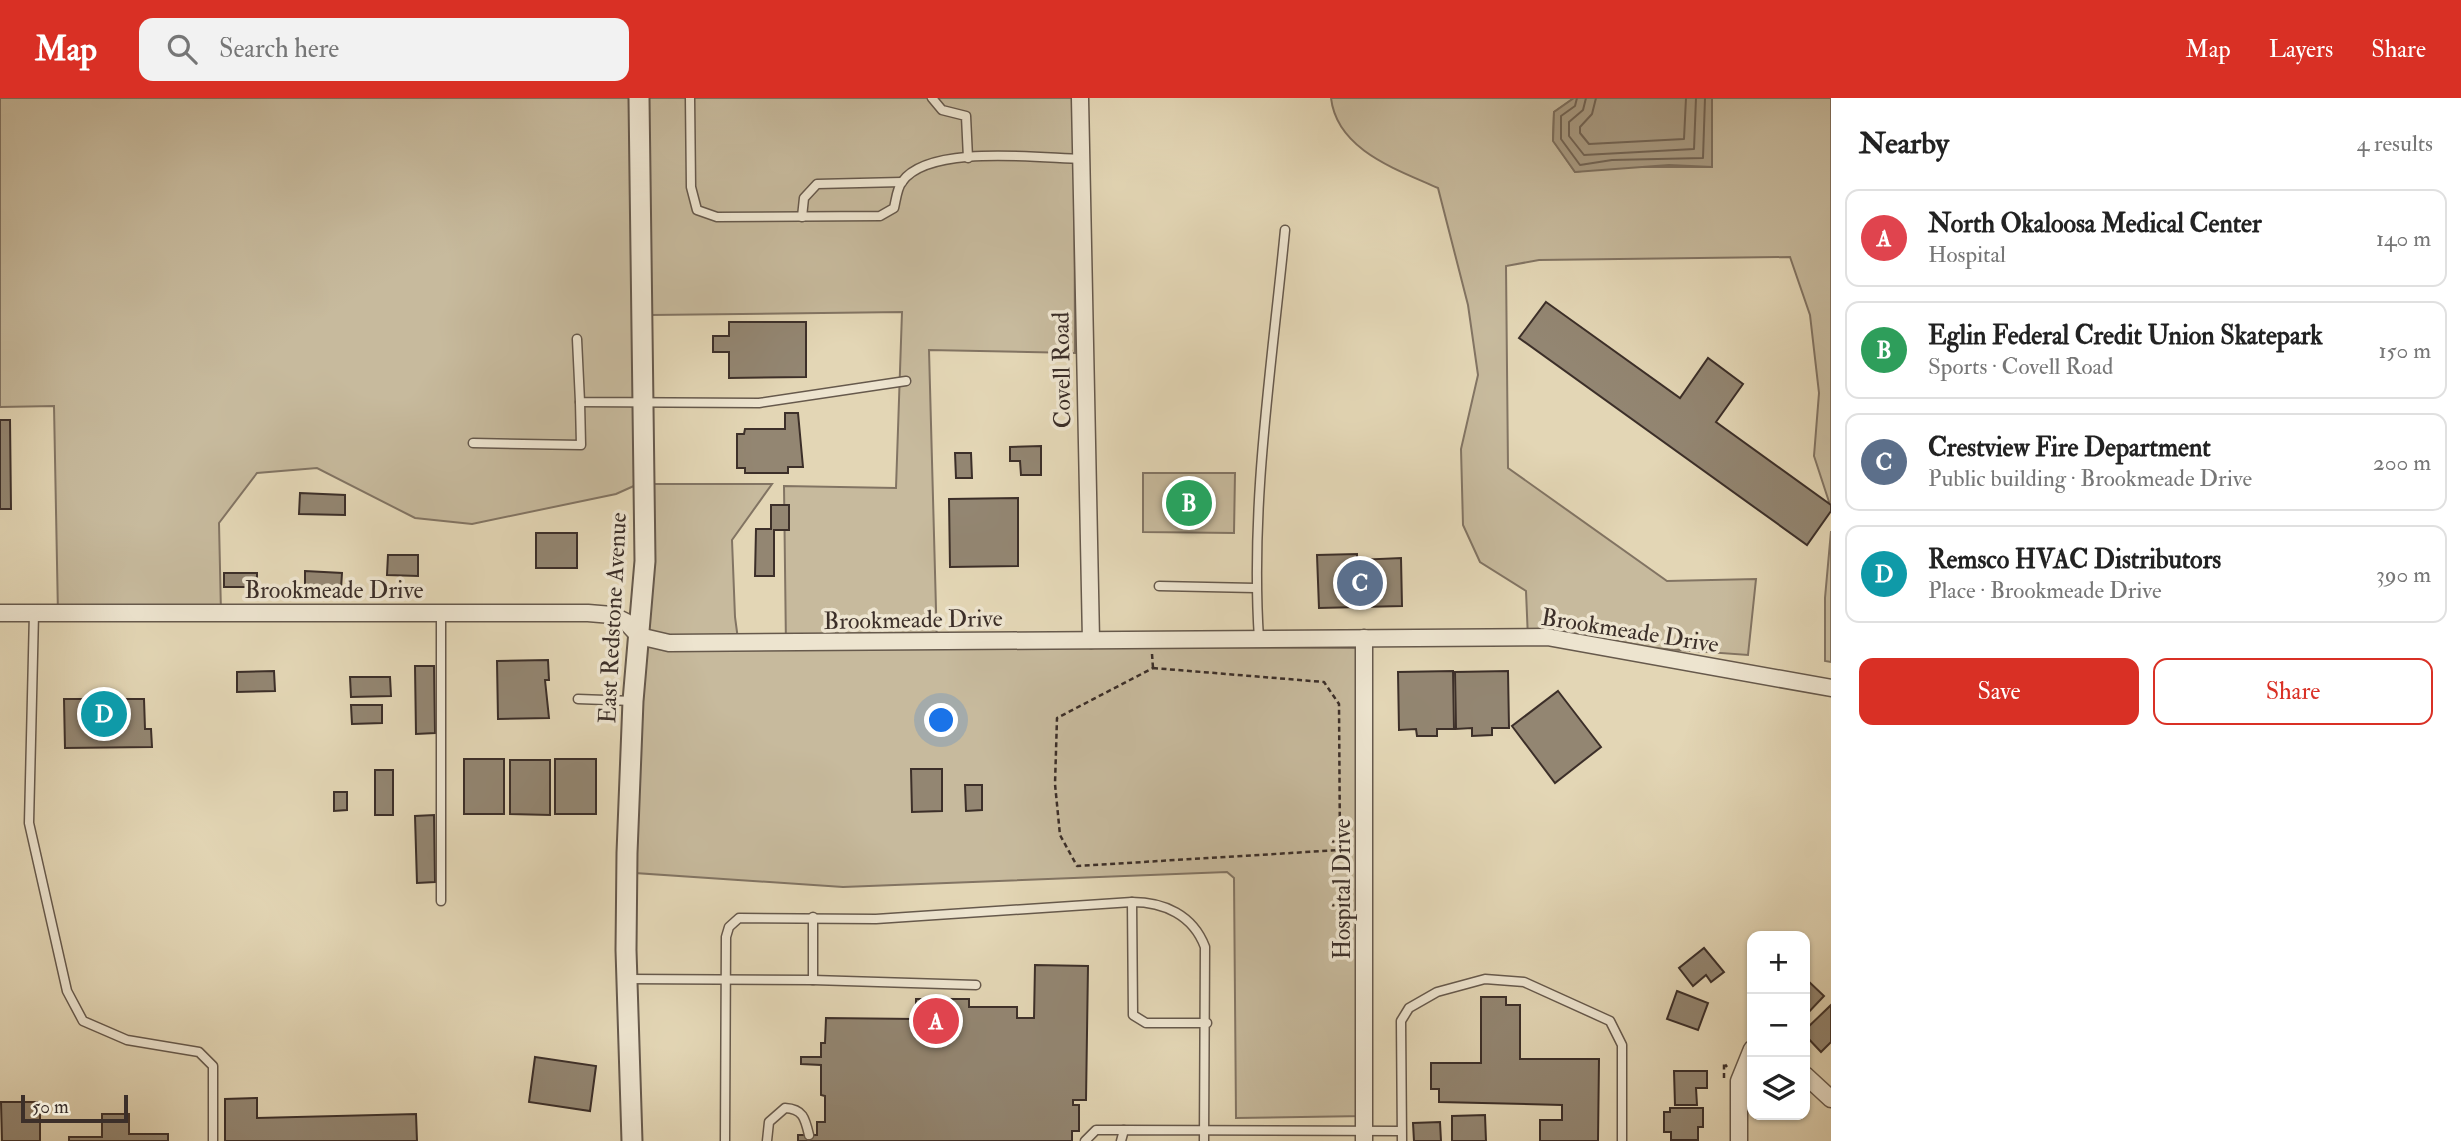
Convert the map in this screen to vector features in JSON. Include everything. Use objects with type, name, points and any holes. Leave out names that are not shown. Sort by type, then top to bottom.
[{"type":"street","name":"East Redstone Avenue","points":[[632,1141],[627,979],[627,853],[633,701],[645,561],[639,98]]},
{"type":"street","name":"Covell Road","points":[[1080,98],[1091,640]]},
{"type":"street","name":"Brookmeade Drive","points":[[0,613],[612,615],[626,622],[639,636],[669,643],[1547,637],[1831,688]]},
{"type":"street","name":"Hospital Drive","points":[[1364,638],[1364,1136]]},
{"type":"street","points":[[1738,1141],[1739,1081],[1749,1057]]},
{"type":"street","points":[[1810,1080],[1831,1099]]},
{"type":"lane","points":[[690,98],[691,187],[697,210],[717,217],[880,216],[894,208],[902,182],[922,166],[949,158],[1081,159]]},
{"type":"lane","points":[[932,98],[942,110],[966,116],[968,158]]},
{"type":"lane","points":[[802,217],[804,198],[817,184],[902,182]]},
{"type":"lane","points":[[1259,639],[1255,588],[1262,475],[1285,230]]},
{"type":"lane","points":[[473,443],[580,445],[577,339]]},
{"type":"lane","points":[[580,402],[759,403],[906,381]]},
{"type":"lane","points":[[1159,586],[1255,588]]},
{"type":"lane","points":[[34,613],[29,823],[67,990],[83,1021],[127,1040],[200,1052],[212,1066],[213,1141]]},
{"type":"lane","points":[[441,613],[441,901]]},
{"type":"lane","points":[[578,699],[633,701]]},
{"type":"lane","points":[[1132,902],[1133,1015],[1146,1023],[1207,1023]]},
{"type":"lane","points":[[724,1141],[726,937],[729,927],[739,918],[876,919],[1132,902],[1160,905],[1174,910],[1200,934],[1208,961],[1204,1141]]},
{"type":"lane","points":[[813,917],[813,980]]},
{"type":"lane","points":[[627,979],[813,980],[976,985]]},
{"type":"lane","points":[[1402,1141],[1401,1021],[1409,1008],[1437,992],[1485,979],[1524,982],[1610,1021],[1622,1045],[1622,1141]]},
{"type":"lane","points":[[767,1141],[769,1122],[785,1108],[796,1109],[805,1117],[809,1135]]},
{"type":"lane","points":[[1085,1141],[1096,1129],[1364,1136],[1401,1130]]},
{"type":"lane","points":[[1121,1141],[1124,1130]]},
{"type":"path","points":[[1153,668],[1324,682],[1339,704],[1340,850],[1077,866],[1060,835],[1055,784],[1057,718],[1153,668]]},
{"type":"shaded area","points":[[0,98],[630,98],[636,485],[616,494],[472,524],[415,518],[317,468],[257,473],[219,523],[221,613],[58,615],[54,406],[0,407]]},
{"type":"shaded area","points":[[647,98],[1074,98],[1075,353],[929,350],[937,646],[1358,648],[1364,1116],[1236,1118],[1234,878],[1227,872],[843,887],[635,873],[653,484],[772,484],[732,540],[735,617],[739,647],[786,647],[784,486],[896,488],[902,312],[651,315]]},
{"type":"shaded area","points":[[1331,98],[1574,98],[1554,112],[1553,140],[1575,172],[1612,167],[1711,167],[1712,98],[1831,98],[1831,508],[1814,456],[1819,393],[1810,315],[1790,257],[1539,260],[1506,266],[1508,468],[1667,581],[1756,579],[1748,655],[1528,639],[1526,591],[1480,562],[1463,525],[1461,449],[1478,375],[1468,305],[1438,188],[1387,165],[1356,144],[1344,131]]},
{"type":"shaded area","points":[[1143,473],[1235,473],[1234,533],[1143,532]]},
{"type":"shaded area","points":[[1831,531],[1831,662],[1825,661],[1825,598]]},
{"type":"water","points":[[1574,98],[1712,98],[1712,167],[1669,165],[1575,172],[1553,141],[1554,112]]},
{"type":"building","points":[[1546,302],[1680,398],[1708,358],[1743,384],[1716,422],[1831,505],[1831,511],[1807,545],[1519,338]]},
{"type":"building","points":[[729,322],[806,322],[806,377],[729,378],[729,352],[713,352],[713,336],[729,336]]},
{"type":"building","points":[[785,413],[798,413],[803,467],[788,467],[788,473],[745,473],[745,468],[737,468],[737,434],[744,434],[745,429],[785,429]]},
{"type":"building","points":[[0,420],[10,420],[11,509],[0,509]]},
{"type":"building","points":[[1041,446],[1041,475],[1021,475],[1020,461],[1010,461],[1010,447]]},
{"type":"building","points":[[955,453],[971,453],[972,478],[956,478]]},
{"type":"building","points":[[300,493],[345,495],[345,515],[299,514]]},
{"type":"building","points":[[1018,498],[1018,566],[950,567],[949,499]]},
{"type":"building","points":[[771,505],[789,505],[789,530],[774,530],[774,576],[755,576],[756,529],[771,529]]},
{"type":"building","points":[[536,533],[577,533],[577,568],[536,568]]},
{"type":"building","points":[[1357,554],[1357,560],[1401,558],[1402,606],[1319,608],[1317,555]]},
{"type":"building","points":[[388,555],[418,555],[418,576],[387,575]]},
{"type":"building","points":[[305,571],[342,573],[341,589],[305,587]]},
{"type":"building","points":[[224,573],[257,573],[257,587],[224,587]]},
{"type":"building","points":[[548,660],[549,680],[545,680],[549,718],[498,719],[497,661]]},
{"type":"building","points":[[415,666],[434,666],[435,733],[416,734]]},
{"type":"building","points":[[274,671],[275,691],[237,692],[237,672]]},
{"type":"building","points":[[1453,671],[1454,729],[1437,729],[1437,736],[1417,736],[1416,729],[1399,730],[1398,672]]},
{"type":"building","points":[[1508,671],[1509,728],[1492,728],[1492,735],[1472,736],[1472,728],[1456,729],[1455,672]]},
{"type":"building","points":[[350,677],[390,677],[391,696],[351,697]]},
{"type":"building","points":[[1558,691],[1601,747],[1555,783],[1512,726]]},
{"type":"building","points":[[64,699],[144,699],[145,729],[151,729],[152,747],[65,748]]},
{"type":"building","points":[[351,705],[382,705],[382,723],[352,724]]},
{"type":"building","points":[[464,759],[504,759],[504,814],[464,814]]},
{"type":"building","points":[[555,759],[596,759],[596,814],[555,814]]},
{"type":"building","points":[[510,760],[550,760],[550,815],[510,814]]},
{"type":"building","points":[[911,769],[942,769],[942,811],[912,812]]},
{"type":"building","points":[[375,770],[393,770],[393,815],[375,815]]},
{"type":"building","points":[[965,785],[982,785],[982,810],[966,811]]},
{"type":"building","points":[[334,792],[347,792],[347,810],[334,811]]},
{"type":"building","points":[[434,815],[435,882],[417,883],[415,816]]},
{"type":"building","points":[[1704,948],[1724,972],[1711,982],[1706,975],[1693,986],[1679,968]]},
{"type":"building","points":[[1035,965],[1088,966],[1086,1100],[1073,1100],[1073,1105],[1079,1105],[1079,1131],[1072,1131],[1072,1141],[798,1141],[798,1135],[817,1135],[817,1122],[825,1122],[825,1096],[821,1095],[821,1065],[801,1064],[801,1057],[821,1057],[821,1043],[825,1043],[826,1018],[916,1019],[916,999],[969,999],[969,1007],[1017,1007],[1017,1018],[1034,1018]]},
{"type":"building","points":[[1810,983],[1824,996],[1810,1011]]},
{"type":"building","points":[[1677,991],[1708,1003],[1698,1030],[1667,1019]]},
{"type":"building","points":[[1481,997],[1506,997],[1506,1005],[1520,1005],[1520,1059],[1599,1059],[1598,1141],[1540,1141],[1540,1120],[1562,1120],[1562,1105],[1439,1102],[1439,1089],[1431,1089],[1431,1063],[1481,1063]]},
{"type":"building","points":[[1831,1005],[1831,1042],[1821,1052],[1810,1040],[1810,1025]]},
{"type":"building","points":[[535,1057],[596,1066],[590,1111],[529,1102]]},
{"type":"building","points":[[1674,1071],[1707,1071],[1707,1088],[1696,1088],[1697,1105],[1675,1105]]},
{"type":"building","points":[[257,1098],[257,1118],[416,1114],[417,1141],[225,1141],[225,1099]]},
{"type":"building","points":[[1,1102],[40,1102],[40,1141],[2,1141]]},
{"type":"building","points":[[1670,1108],[1703,1108],[1703,1127],[1698,1127],[1698,1140],[1671,1140],[1671,1132],[1664,1132],[1664,1112],[1670,1112]]},
{"type":"building","points":[[102,1114],[129,1114],[129,1134],[168,1134],[168,1141],[69,1141],[69,1137],[102,1137]]},
{"type":"building","points":[[1485,1115],[1486,1141],[1452,1141],[1452,1116]]},
{"type":"building","points":[[1440,1122],[1441,1141],[1414,1141],[1413,1123]]},
{"type":"place","name":"Eglin Federal Credit Union Skatepark","points":[[1189,503]]},
{"type":"place","name":"Crestview Fire Department","points":[[1360,583]]},
{"type":"place","name":"Remsco HVAC Distributors","points":[[104,714]]},
{"type":"place","name":"North Okaloosa Medical Center","points":[[936,1021]]}]
